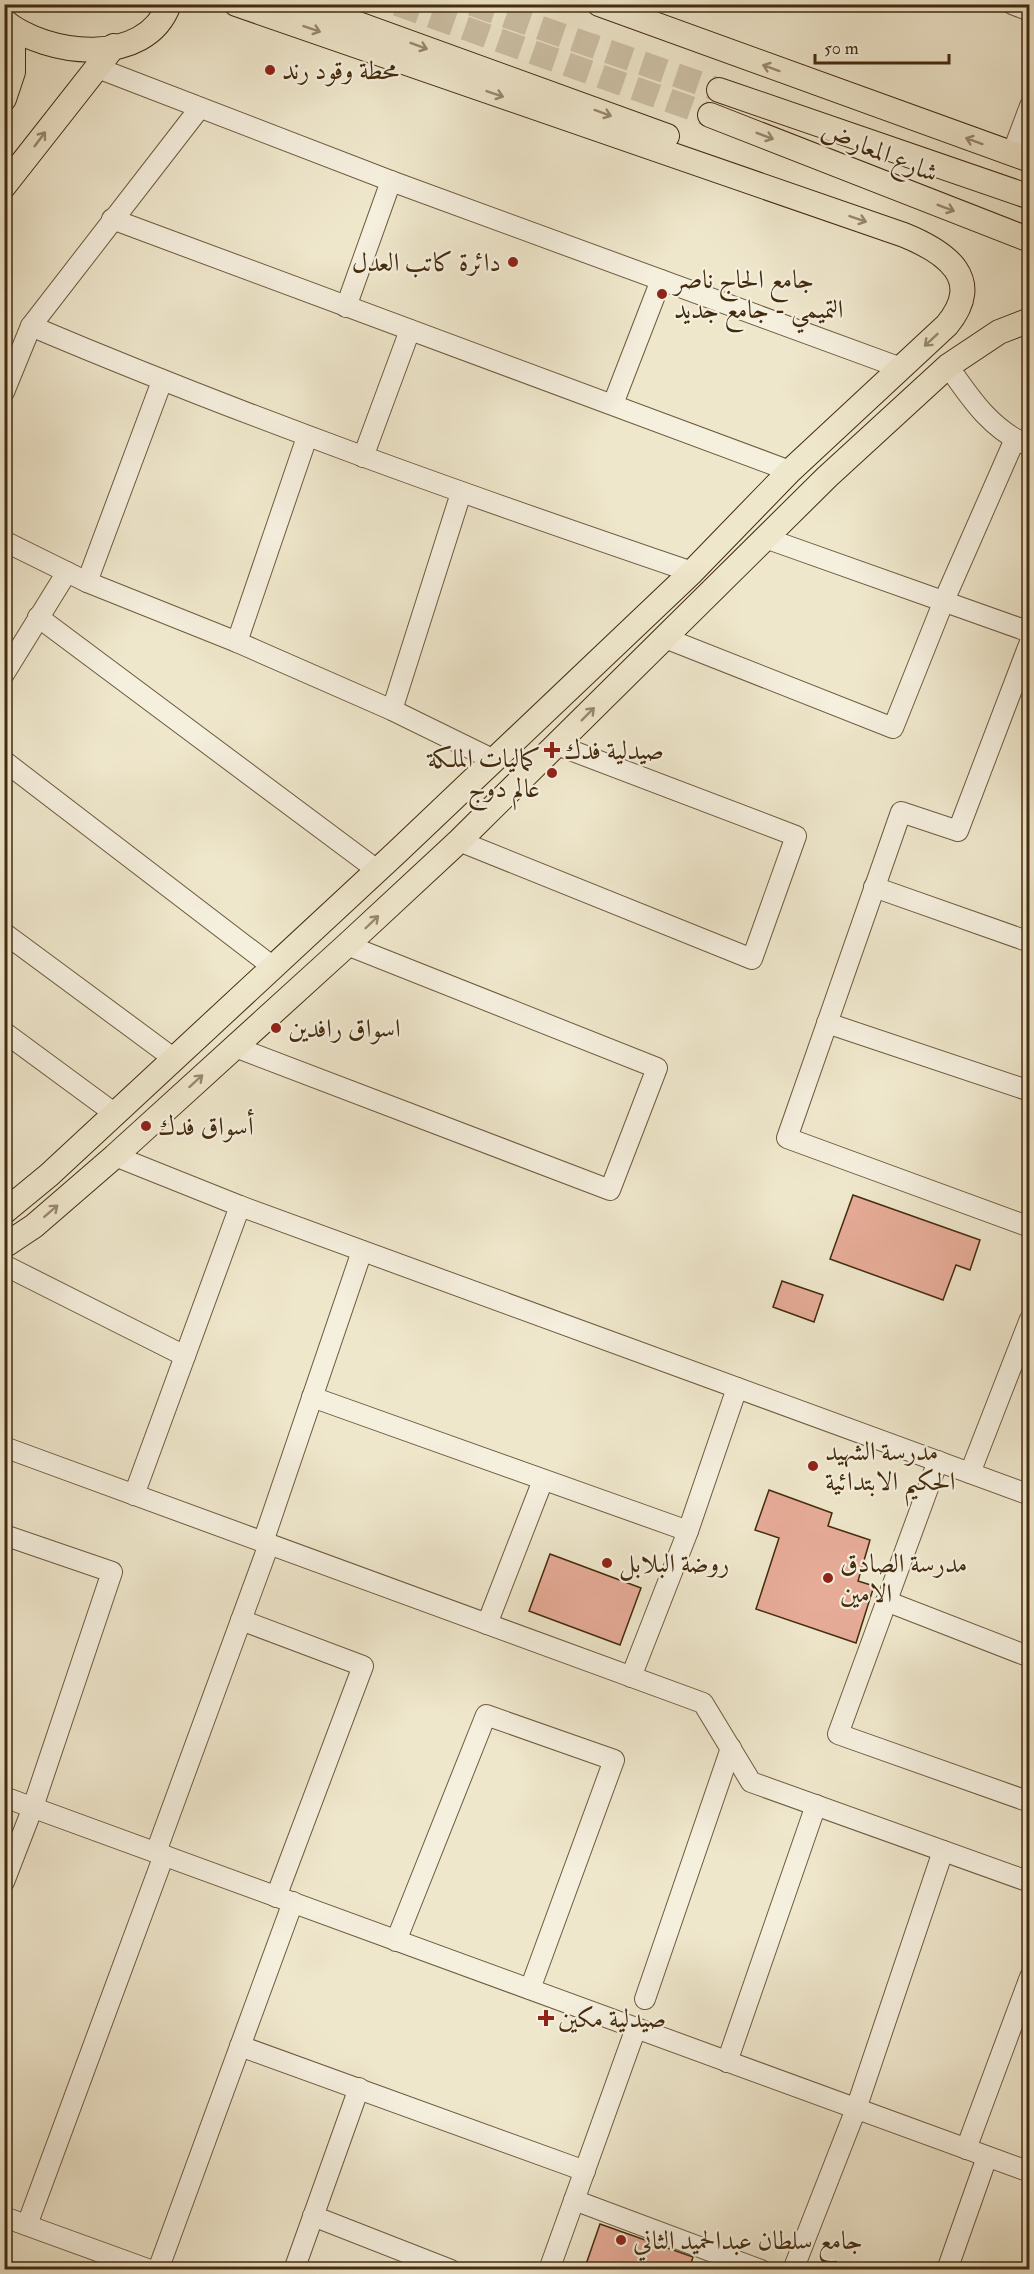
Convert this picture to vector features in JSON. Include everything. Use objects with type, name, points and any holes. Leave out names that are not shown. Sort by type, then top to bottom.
[{"type":"main road","points":[[8,1204],[114,1113],[273,967],[692,572],[790,471],[947,325],[960,308],[963,296],[960,277],[947,259],[930,247],[904,235],[236,4]]},
{"type":"main road","points":[[303,4],[748,165],[783,183],[816,205]]},
{"type":"main road","points":[[9,25],[51,46],[93,50],[114,46],[147,32],[172,6]]},
{"type":"main road","points":[[621,9],[801,78],[1021,157]]},
{"type":"main road","points":[[4,99],[13,72],[9,25]]},
{"type":"main road","points":[[4,186],[95,67],[114,46]]},
{"type":"main road","points":[[801,78],[937,163]]},
{"type":"main road","name":"شارع المعارض","points":[[719,90],[937,163],[1029,197]]},
{"type":"main road","name":"شارع المعارض","points":[[710,115],[1029,240]]},
{"type":"main road","points":[[904,235],[921,198]]},
{"type":"main road","points":[[4,1246],[34,1226],[115,1156],[459,841],[768,539],[827,477],[948,366],[999,332],[1029,320]]},
{"type":"main road","points":[[895,373],[910,402]]},
{"type":"main road","points":[[396,853],[419,876]]},
{"type":"street","points":[[1012,4],[1029,11]]},
{"type":"street","points":[[95,67],[199,109],[660,280],[895,373]]},
{"type":"street","points":[[1021,157],[1029,106]]},
{"type":"street","points":[[4,392],[31,326],[199,109]]},
{"type":"street","points":[[346,307],[390,181]]},
{"type":"street","points":[[112,219],[790,471]]},
{"type":"street","points":[[613,404],[660,280]]},
{"type":"street","points":[[31,326],[162,381],[307,437],[461,493],[692,572]]},
{"type":"street","points":[[363,457],[410,330]]},
{"type":"street","points":[[665,638],[893,728],[943,603],[1022,442],[982,412],[948,366]]},
{"type":"street","points":[[87,582],[162,381]]},
{"type":"street","points":[[237,642],[307,437]]},
{"type":"street","points":[[392,710],[461,493]]},
{"type":"street","points":[[768,539],[1029,632]]},
{"type":"street","points":[[4,541],[87,582],[237,642],[392,710],[494,760]]},
{"type":"street","points":[[4,674],[67,572]]},
{"type":"street","points":[[38,617],[377,870]]},
{"type":"street","points":[[1029,642],[958,831],[900,812],[787,1138],[1029,1227]]},
{"type":"street","points":[[459,841],[752,959],[796,836],[556,745]]},
{"type":"street","points":[[4,760],[273,967]]},
{"type":"street","points":[[874,887],[1029,942]]},
{"type":"street","points":[[4,933],[174,1058]]},
{"type":"street","points":[[235,1047],[610,1190],[657,1068],[347,945]]},
{"type":"street","points":[[827,1023],[1029,1091]]},
{"type":"street","points":[[4,1032],[114,1113]]},
{"type":"street","points":[[115,1156],[240,1206],[1029,1495]]},
{"type":"street","points":[[135,1495],[240,1206]]},
{"type":"street","points":[[27,2225],[241,1620],[312,1397],[362,1251]]},
{"type":"street","points":[[4,1266],[185,1356]]},
{"type":"street","points":[[970,1473],[1029,1319]]},
{"type":"street","points":[[631,1677],[688,1532],[737,1388]]},
{"type":"street","points":[[312,1397],[688,1532]]},
{"type":"street","points":[[4,1447],[704,1703],[751,1782],[1029,1882]]},
{"type":"street","points":[[938,1461],[838,1734],[1029,1802]]},
{"type":"street","points":[[487,1624],[543,1480]]},
{"type":"street","points":[[4,1535],[112,1572],[33,1807],[4,1882]]},
{"type":"street","points":[[886,1601],[1029,1657]]},
{"type":"street","points":[[158,2270],[240,2046],[285,1899],[363,1666],[241,1620]]},
{"type":"street","points":[[396,1941],[486,1714],[614,1760],[530,1989]]},
{"type":"street","points":[[645,1999],[731,1748]]},
{"type":"street","points":[[4,1797],[1029,2172]]},
{"type":"street","points":[[727,2062],[816,1805]]},
{"type":"street","points":[[793,2270],[856,2109],[944,1851]]},
{"type":"street","points":[[966,2149],[1029,1977]]},
{"type":"street","points":[[549,2270],[636,2028]]},
{"type":"street","points":[[240,2046],[585,2171]]},
{"type":"street","points":[[294,2270],[360,2088]]},
{"type":"street","points":[[947,2270],[987,2157]]},
{"type":"street","points":[[574,2200],[761,2270]]},
{"type":"street","points":[[313,2216],[451,2270]]},
{"type":"street","points":[[4,2217],[150,2270]]},
{"type":"building","points":[[853,1195],[980,1240],[970,1270],[956,1265],[943,1300],[830,1259]]},
{"type":"building","points":[[782,1281],[823,1295],[814,1322],[773,1307]]},
{"type":"building","name":"مدرسة الصادق الامين","points":[[769,1490],[832,1513],[828,1526],[870,1540],[858,1581],[874,1586],[856,1643],[756,1609],[779,1538],[755,1530]]},
{"type":"building","points":[[550,1554],[641,1588],[620,1645],[529,1611]]},
{"type":"building","name":"جامع سلطان عبدالحميد الثاني","points":[[600,2224],[693,2257],[689,2270],[584,2270]]},
{"type":"tunnel","points":[[397,4],[710,115]]},
{"type":"tunnel","points":[[472,4],[719,90]]},
{"type":"place","name":"محطة وقود رند","points":[[270,70]]},
{"type":"place","name":"دائرة كاتب العدل","points":[[513,262]]},
{"type":"place","name":"جامع الحاج ناصر التميمي - جامع جديد","points":[[662,294]]},
{"type":"place","name":"صيدلية فدك","points":[[552,750]]},
{"type":"place","name":"كماليات الملكة عالم دوج","points":[[552,773]]},
{"type":"place","name":"اسواق رافدين","points":[[276,1028]]},
{"type":"place","name":"أسواق فدك","points":[[146,1126]]},
{"type":"place","name":"مدرسة الشهيد الحكيم الابتدائية","points":[[813,1466]]},
{"type":"place","name":"روضة البلابل","points":[[607,1563]]},
{"type":"place","name":"مدرسة الصادق الامين","points":[[828,1578]]},
{"type":"place","name":"صيدلية مكين","points":[[546,2018]]},
{"type":"place","name":"جامع سلطان عبدالحميد الثاني","points":[[621,2240]]}]
